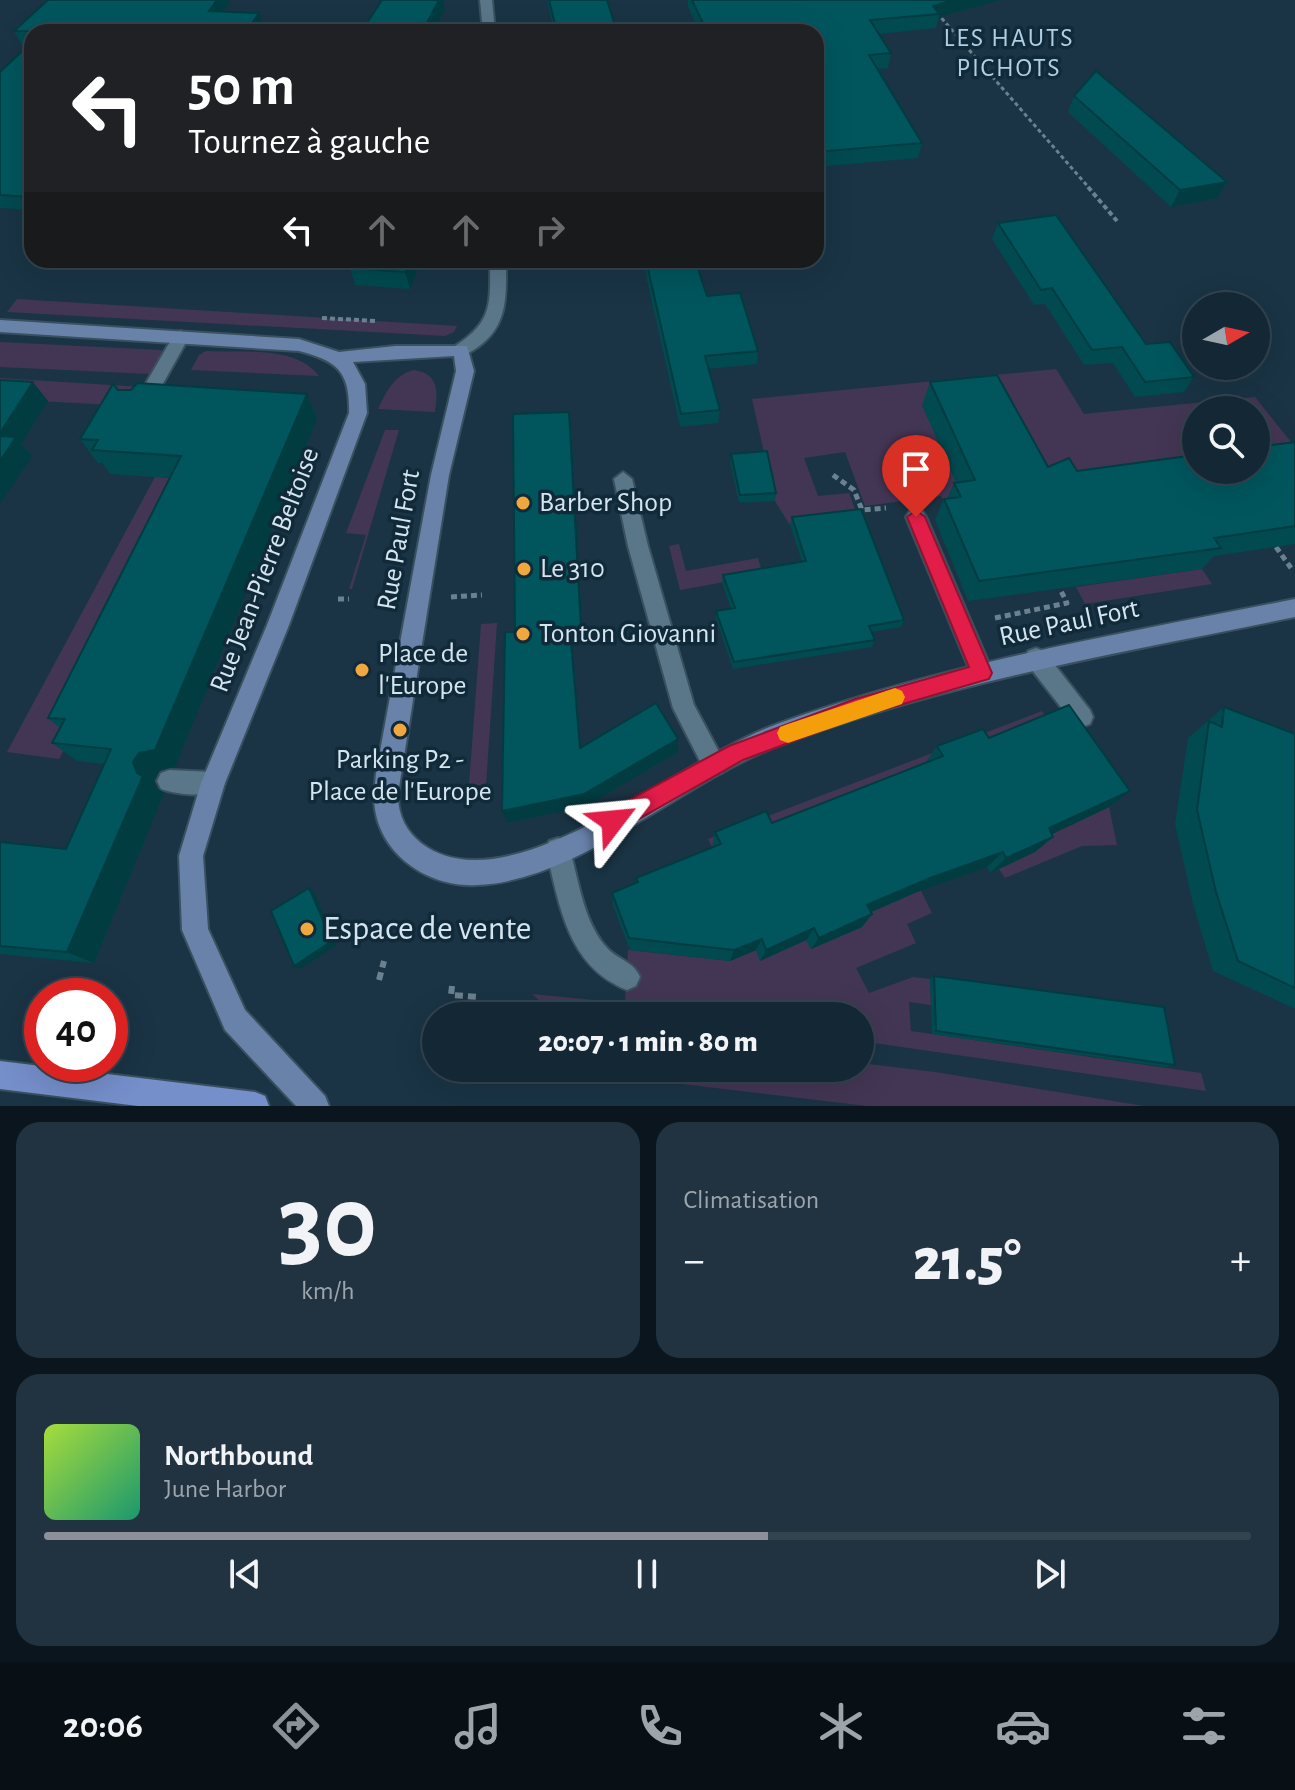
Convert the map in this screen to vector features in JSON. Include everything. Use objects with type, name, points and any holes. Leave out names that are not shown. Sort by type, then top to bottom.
[{"type":"main road","points":[[0,1075],[255,1106]]},
{"type":"street","points":[[486,0],[488,24]]},
{"type":"street","points":[[0,326],[299,345],[339,358],[461,350],[482,338],[494,324],[498,268]]},
{"type":"street","points":[[141,407],[181,337]]},
{"type":"street","name":"Rue Paul Fort","points":[[461,350],[465,371],[440,475],[388,773],[387,813],[401,843],[431,867],[477,873],[514,868],[558,850],[736,753],[855,708],[1036,658],[1295,608]]},
{"type":"street","name":"Rue Jean-Pierre Beltoise","points":[[315,1106],[235,1020],[195,930],[191,856],[213,783],[278,625],[358,413],[360,390],[353,373],[339,358]]},
{"type":"street","points":[[623,479],[638,546],[684,708],[714,765]]},
{"type":"street","points":[[916,517],[982,673]]},
{"type":"street","points":[[1036,658],[1082,717]]},
{"type":"street","points":[[169,781],[213,783]]},
{"type":"street","points":[[558,850],[578,924],[599,958],[627,977]]},
{"type":"path","points":[[935,11],[1117,221]]},
{"type":"path","points":[[1276,547],[1291,568]]},
{"type":"path","points":[[992,626],[989,620],[1067,603],[1060,589]]},
{"type":"path","points":[[446,598],[482,595]]},
{"type":"path","points":[[338,599],[349,599]]},
{"type":"path","points":[[379,980],[384,961]]},
{"type":"path","points":[[452,986],[451,995],[480,997]]},
{"type":"shaded area","points":[[17,299],[457,326],[454,332],[445,336],[7,312]]},
{"type":"shaded area","points":[[0,342],[161,350],[163,354],[150,374],[0,367]]},
{"type":"shaded area","points":[[206,351],[282,355],[297,359],[319,376],[191,370],[199,355]]},
{"type":"shaded area","points":[[1056,369],[1084,414],[1182,404],[1182,472],[1064,493],[1008,395],[922,405],[966,502],[945,504],[941,496],[865,506],[845,452],[804,458],[818,496],[849,493],[858,517],[790,525],[775,501],[752,399]]},
{"type":"shaded area","points":[[414,370],[428,375],[435,385],[435,412],[378,409],[396,380]]},
{"type":"shaded area","points":[[0,378],[142,387],[131,406],[0,399]]},
{"type":"shaded area","points":[[1270,416],[1295,447],[1270,460]]},
{"type":"shaded area","points":[[385,430],[399,430],[352,589],[349,589],[366,535],[346,533]]},
{"type":"shaded area","points":[[155,477],[189,479],[83,715],[59,759],[7,752]]},
{"type":"shaded area","points":[[679,544],[686,571],[758,558],[763,575],[680,590],[669,546]]},
{"type":"shaded area","points":[[1202,569],[1212,584],[1085,604],[1076,587]]},
{"type":"shaded area","points":[[497,623],[486,785],[469,785],[481,624]]},
{"type":"shaded area","points":[[1042,711],[1051,725],[902,853],[932,913],[907,924],[916,943],[856,968],[869,993],[913,977],[930,979],[931,1005],[909,1002],[911,1031],[1201,1073],[1206,1091],[874,1043],[874,1002],[625,1002],[628,950],[730,961],[756,950],[760,960],[901,899],[760,827],[712,847],[708,839]]},
{"type":"shaded area","points":[[1109,807],[1117,845],[1082,846],[1005,878],[999,869],[1034,852],[1031,844]]},
{"type":"shaded area","points":[[532,994],[615,1002],[541,1002]]},
{"type":"shaded area","points":[[874,1065],[1144,1106],[867,1106],[665,1082],[874,1082]]},
{"type":"building","points":[[48,0],[217,0],[209,11],[259,13],[251,24],[24,24],[24,31],[14,31]]},
{"type":"building","points":[[382,0],[439,0],[426,24],[366,24]]},
{"type":"building","points":[[549,0],[607,0],[614,24],[555,24]]},
{"type":"building","points":[[692,0],[953,0],[933,6],[939,14],[870,20],[891,53],[869,55],[922,143],[824,151],[824,24],[703,24]]},
{"type":"building","points":[[24,50],[24,196],[0,195],[0,72]]},
{"type":"building","points":[[1096,71],[1227,182],[1180,190],[1074,96]]},
{"type":"building","points":[[1056,215],[1146,344],[1170,342],[1182,360],[1182,378],[1145,382],[1122,347],[1092,350],[1052,288],[1041,290],[998,223]]},
{"type":"building","points":[[350,268],[407,268],[405,272]]},
{"type":"building","points":[[648,268],[698,268],[707,296],[740,293],[758,351],[705,356],[720,410],[681,414]]},
{"type":"building","points":[[997,375],[1048,467],[1069,458],[1077,471],[1182,457],[1182,484],[1270,484],[1270,445],[1295,442],[1295,526],[1214,538],[1221,548],[979,581],[944,499],[961,497],[954,483],[975,480],[930,382]]},
{"type":"building","points":[[0,380],[33,382],[0,433]]},
{"type":"building","points":[[137,383],[307,394],[155,750],[139,753],[133,762],[137,773],[143,776],[67,952],[0,946],[0,842],[66,849],[111,749],[52,743],[65,719],[48,718],[181,456],[92,450],[98,440],[80,439],[113,384],[118,390],[131,390]]},
{"type":"building","points":[[569,412],[581,628],[570,629],[580,748],[656,703],[678,739],[584,794],[502,811],[505,632],[515,632],[513,414]]},
{"type":"building","points":[[0,436],[16,437],[0,461]]},
{"type":"building","points":[[767,451],[776,493],[740,495],[731,454]]},
{"type":"building","points":[[861,509],[904,620],[869,626],[875,640],[734,662],[716,611],[735,608],[723,575],[806,561],[792,517]]},
{"type":"building","points":[[1069,705],[1130,791],[1049,828],[1053,837],[1006,858],[1003,852],[930,878],[867,905],[872,914],[819,938],[814,928],[766,950],[762,939],[734,950],[629,938],[612,893],[638,882],[636,878],[721,844],[715,832],[766,811],[772,823],[943,756],[937,746],[983,729],[989,738]]},
{"type":"building","points":[[1224,707],[1295,734],[1295,988],[1238,961],[1216,892],[1197,810],[1209,721],[1222,727]]},
{"type":"building","points":[[309,888],[332,941],[294,966],[271,911]]},
{"type":"building","points":[[934,976],[1164,1007],[1175,1065],[936,1031]]},
{"type":"slow traffic","points":[[788,733],[895,697]]},
{"type":"place","name":"Barber Shop","points":[[523,503]]},
{"type":"place","name":"Le 310","points":[[524,569]]},
{"type":"place","name":"Tonton Giovanni","points":[[523,634]]},
{"type":"place","name":"Place de l'Europe","points":[[362,670]]},
{"type":"place","name":"Parking P2 - Place de l'Europe","points":[[400,730]]},
{"type":"place","name":"Espace de vente","points":[[307,929]]},
{"type":"district","name":"LES HAUTS PICHOTS","points":[[1009,53]]},
{"type":"route","points":[[613,821],[736,753],[855,708],[982,673],[916,517]]}]
